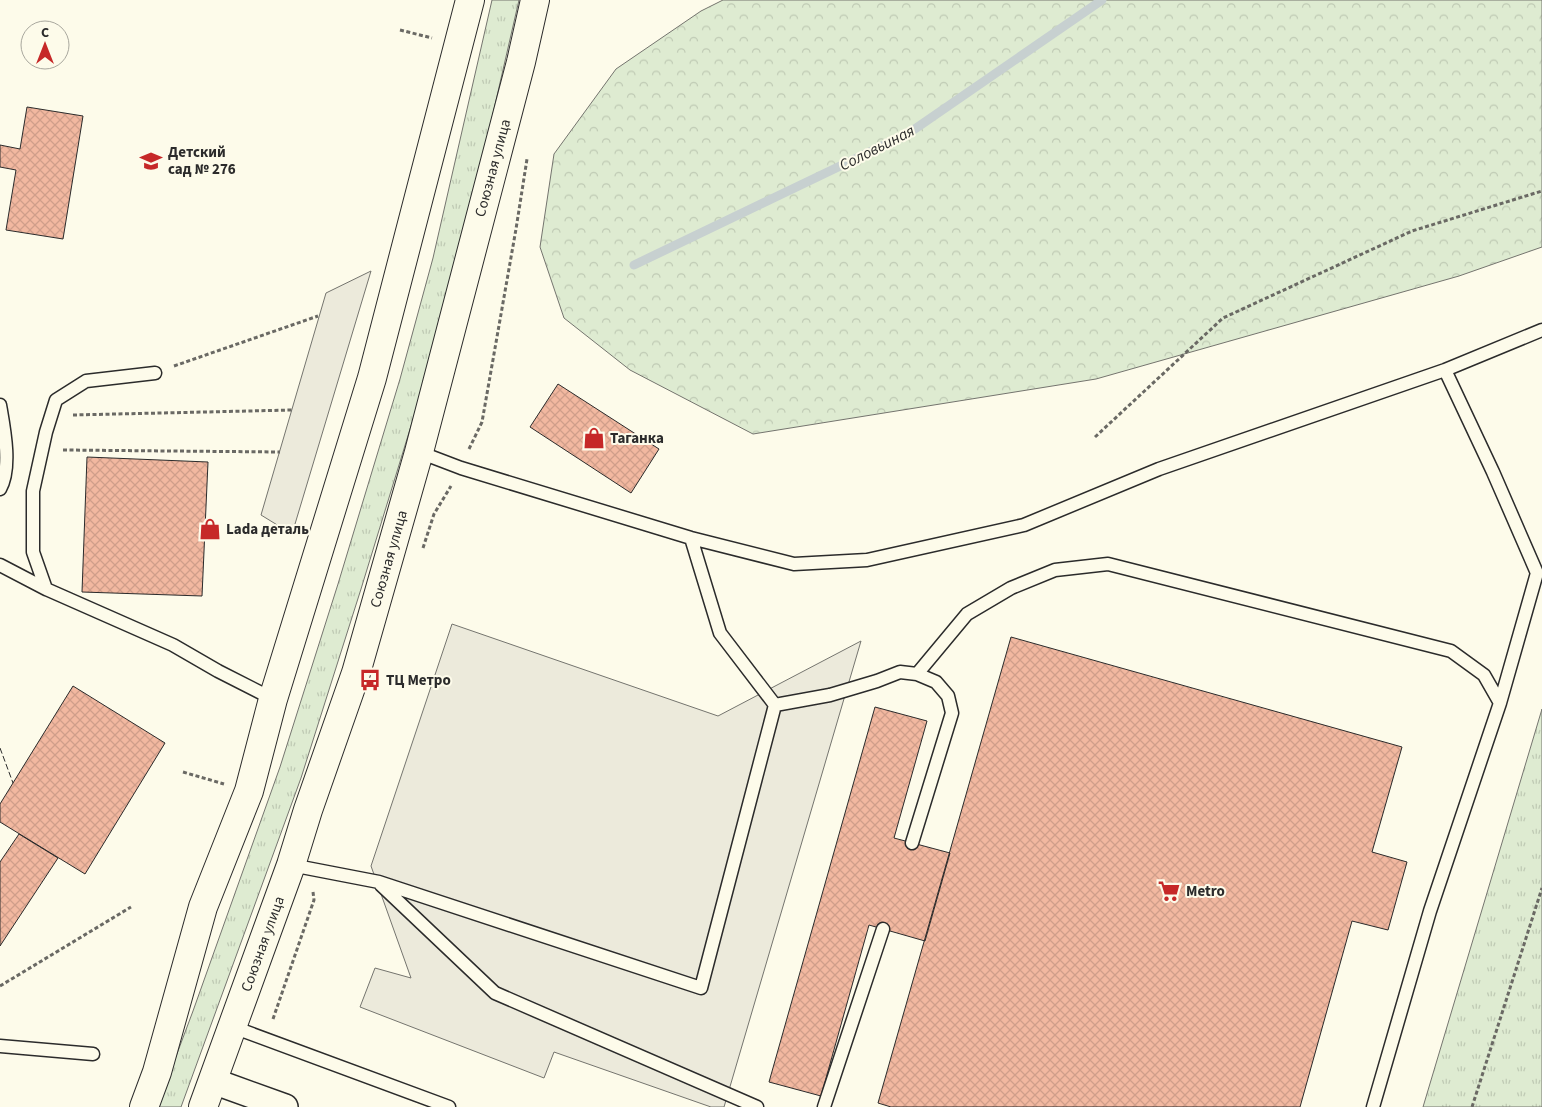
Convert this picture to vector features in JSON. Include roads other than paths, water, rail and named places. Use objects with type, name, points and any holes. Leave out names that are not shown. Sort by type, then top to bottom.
[{"type":"main road","points":[[144,1107],[157,1072],[203,907],[249,791],[273,699],[372,378],[470,0]]},
{"type":"main road","name":"Союзная улица","points":[[203,1107],[291,864],[356,673],[420,452],[521,62],[535,0]]},
{"type":"street","points":[[213,1081],[285,1107]]},
{"type":"lane","points":[[420,452],[461,468],[691,538],[794,564],[867,560],[1024,524],[1159,470],[1445,370],[1542,330]]},
{"type":"lane","points":[[1372,1107],[1430,911],[1500,703],[1537,573],[1493,472],[1445,370]]},
{"type":"lane","points":[[46,589],[33,552],[33,491],[46,432],[56,400],[86,381],[155,373]]},
{"type":"lane","points":[[0,405],[7,451],[4,482],[0,489]]},
{"type":"lane","points":[[691,538],[720,633],[775,705]]},
{"type":"lane","points":[[917,674],[967,614],[1011,588],[1055,570],[1108,564],[1451,652],[1484,675],[1500,703]]},
{"type":"lane","points":[[0,565],[46,589],[173,645],[273,699]]},
{"type":"lane","points":[[775,705],[830,695],[900,672],[917,674],[936,682],[948,696],[952,713],[912,843]]},
{"type":"lane","points":[[291,864],[378,882],[701,988],[775,705]]},
{"type":"lane","points":[[378,882],[495,993],[757,1107]]},
{"type":"lane","points":[[824,1107],[883,930]]},
{"type":"lane","points":[[233,1027],[449,1107]]},
{"type":"lane","points":[[0,1046],[93,1054]]},
{"type":"waterway","name":"Соловьиная","points":[[634,265],[909,133],[1102,0]]},
{"type":"place","name":"Детский сад № 276","points":[[151,161]]},
{"type":"place","name":"Таганка","points":[[594,438]]},
{"type":"place","name":"Lada деталь","points":[[210,529]]},
{"type":"place","name":"ТЦ Метро","points":[[370,680]]},
{"type":"place","name":"Metro","points":[[1169,891]]}]
